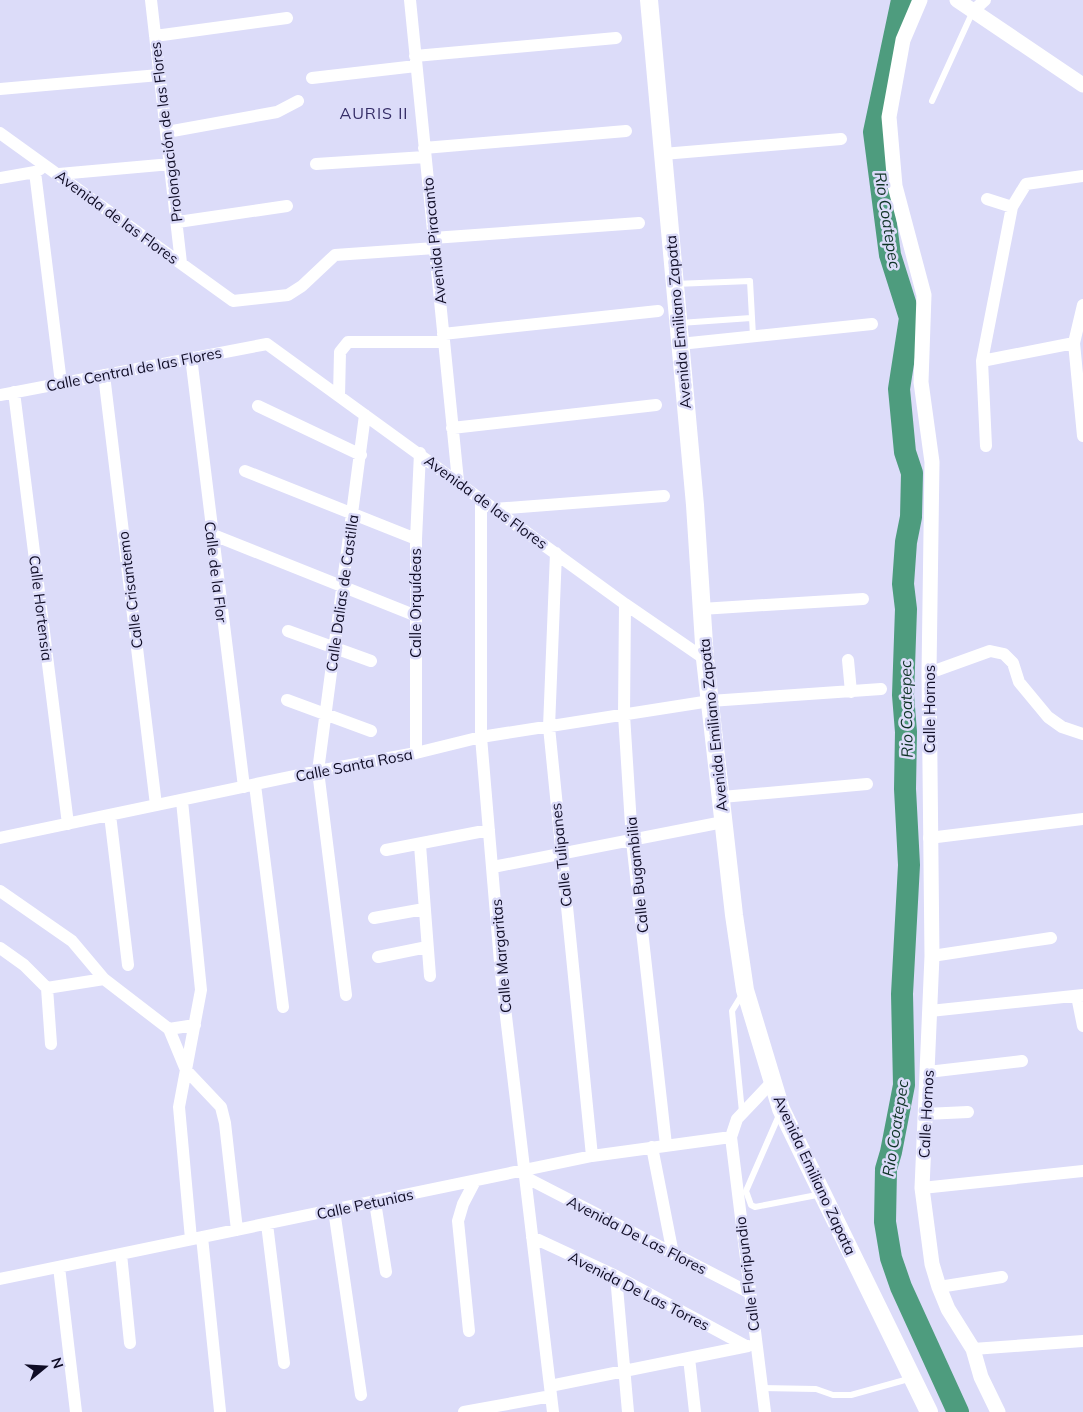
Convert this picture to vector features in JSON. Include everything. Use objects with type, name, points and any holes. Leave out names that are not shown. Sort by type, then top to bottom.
[{"type":"main road","name":"Avenida Emiliano Zapata","points":[[649,0],[695,505],[705,659],[722,797],[723,822],[745,990],[781,1109],[928,1412]]},
{"type":"street","name":"Prolongación de las Flores","points":[[151,0],[178,222],[181,263]]},
{"type":"street","name":"Avenida Piracanto","points":[[410,0],[458,481]]},
{"type":"street","name":"Calle Hornos","points":[[920,0],[903,40],[890,117],[895,186],[924,295],[921,382],[932,462],[929,673],[932,956],[922,1188],[932,1264],[939,1287],[948,1309],[973,1349],[981,1377],[998,1412]]},
{"type":"street","points":[[957,0],[1083,85]]},
{"type":"street","points":[[973,11],[985,0]]},
{"type":"street","points":[[155,36],[287,18]]},
{"type":"street","points":[[312,78],[416,61],[616,38]]},
{"type":"street","points":[[0,90],[159,75]]},
{"type":"street","points":[[167,132],[276,112],[298,101]]},
{"type":"street","points":[[316,164],[626,132]]},
{"type":"street","name":"Avenida de las Flores","points":[[0,133],[233,302],[288,296],[302,286],[335,255],[434,243]]},
{"type":"street","points":[[663,154],[841,139]]},
{"type":"street","points":[[59,174],[171,164]]},
{"type":"street","points":[[0,178],[35,172],[46,165]]},
{"type":"street","points":[[35,172],[61,383]]},
{"type":"street","points":[[986,446],[982,361],[1012,207],[1026,184],[1083,176]]},
{"type":"street","points":[[987,199],[1012,207]]},
{"type":"street","points":[[178,222],[287,206]]},
{"type":"street","points":[[434,243],[639,223]]},
{"type":"street","points":[[1083,305],[1074,343],[1083,436]]},
{"type":"street","points":[[339,396],[340,352],[348,342],[444,338],[658,311]]},
{"type":"street","points":[[680,344],[872,324]]},
{"type":"street","points":[[982,361],[1074,343]]},
{"type":"street","name":"Avenida de las Flores","points":[[267,344],[625,604],[705,659]]},
{"type":"street","name":"Calle Central de las Flores","points":[[0,395],[267,344]]},
{"type":"street","name":"Calle de la Flor","points":[[191,357],[211,534],[283,1007]]},
{"type":"street","name":"Calle Crisantemo","points":[[104,375],[156,805]]},
{"type":"street","name":"Calle Hortensia","points":[[14,392],[68,824]]},
{"type":"street","points":[[452,428],[656,405]]},
{"type":"street","points":[[258,406],[360,455]]},
{"type":"street","name":"Calle Dalias de Castilla","points":[[346,996],[318,771],[365,415]]},
{"type":"street","name":"Calle Orquídeas","points":[[416,753],[414,615],[420,454]]},
{"type":"street","points":[[245,471],[416,539]]},
{"type":"street","points":[[494,509],[664,496]]},
{"type":"street","name":"Calle Margaritas","points":[[481,499],[481,738],[494,867],[501,974],[553,1412]]},
{"type":"street","points":[[211,534],[414,615]]},
{"type":"street","name":"Calle Tulipanes","points":[[556,553],[549,727],[592,1156]]},
{"type":"street","points":[[702,609],[863,599]]},
{"type":"street","name":"Calle Bugambilia","points":[[625,604],[624,715],[632,841],[666,1146]]},
{"type":"street","points":[[288,631],[372,660]]},
{"type":"street","points":[[929,673],[990,651],[1004,654],[1012,663],[1019,682],[1048,717],[1062,727],[1083,734]]},
{"type":"street","points":[[848,660],[851,692]]},
{"type":"street","name":"Calle Santa Rosa","points":[[0,838],[481,738],[710,701],[880,689]]},
{"type":"street","points":[[287,700],[326,713],[371,732]]},
{"type":"street","points":[[722,797],[867,784]]},
{"type":"street","points":[[182,801],[200,990],[179,1107],[220,1411]]},
{"type":"street","points":[[110,815],[128,965]]},
{"type":"street","points":[[930,838],[1083,819]]},
{"type":"street","points":[[494,867],[723,822]]},
{"type":"street","points":[[386,850],[489,830]]},
{"type":"street","points":[[420,844],[426,947],[430,976]]},
{"type":"street","points":[[0,891],[72,941],[104,979],[168,1029],[186,1070],[221,1107],[225,1123],[238,1230]]},
{"type":"street","points":[[374,918],[424,909]]},
{"type":"street","points":[[932,956],[1051,938]]},
{"type":"street","points":[[378,957],[426,947]]},
{"type":"street","points":[[0,948],[24,965],[47,988],[51,1044]]},
{"type":"street","points":[[47,988],[104,979]]},
{"type":"street","points":[[930,1011],[1080,995],[1083,1026]]},
{"type":"street","points":[[168,1029],[195,1025]]},
{"type":"street","points":[[928,1072],[1022,1061]]},
{"type":"street","points":[[731,1137],[742,1113],[772,1082]]},
{"type":"street","points":[[925,1114],[968,1112]]},
{"type":"street","name":"Calle Petunias","points":[[0,1280],[475,1181],[525,1174],[592,1156],[731,1137]]},
{"type":"street","name":"Calle Floripundio","points":[[731,1137],[748,1292],[751,1345],[762,1388],[765,1412]]},
{"type":"street","points":[[652,1148],[673,1254]]},
{"type":"street","points":[[922,1188],[1083,1171]]},
{"type":"street","name":"Avenida De Las Flores","points":[[525,1174],[748,1292]]},
{"type":"street","points":[[469,1331],[458,1221],[463,1204],[475,1181]]},
{"type":"street","points":[[375,1202],[386,1272]]},
{"type":"street","points":[[334,1210],[361,1395]]},
{"type":"street","points":[[267,1224],[284,1363]]},
{"type":"street","name":"Avenida De Las Torres","points":[[532,1237],[616,1276],[751,1345]]},
{"type":"street","points":[[121,1254],[130,1343]]},
{"type":"street","points":[[59,1267],[76,1412]]},
{"type":"street","points":[[616,1276],[628,1412]]},
{"type":"street","points":[[939,1287],[1002,1277]]},
{"type":"street","points":[[973,1349],[1083,1341]]},
{"type":"street","points":[[464,1412],[624,1371],[751,1345]]},
{"type":"street","points":[[689,1358],[695,1412]]},
{"type":"lane","points":[[932,101],[973,11]]},
{"type":"lane","points":[[674,284],[750,281],[753,336]]},
{"type":"lane","points":[[679,323],[752,318]]},
{"type":"lane","points":[[742,1113],[732,1011],[745,990]]},
{"type":"lane","points":[[781,1109],[746,1191],[751,1205],[755,1207],[822,1194]]},
{"type":"lane","points":[[762,1388],[816,1389],[833,1395],[851,1395],[912,1378]]},
{"type":"waterway","name":"Rio Coatepec","points":[[902,0],[874,132],[890,255],[910,318],[899,389],[905,452],[912,473],[911,517],[906,542],[903,584],[906,609],[903,695],[906,732],[905,789],[909,865],[902,994],[904,1085],[886,1169],[885,1222],[891,1258],[901,1287],[958,1412]]},
{"type":"district","name":"AURIS II","points":[[374,113]]}]
